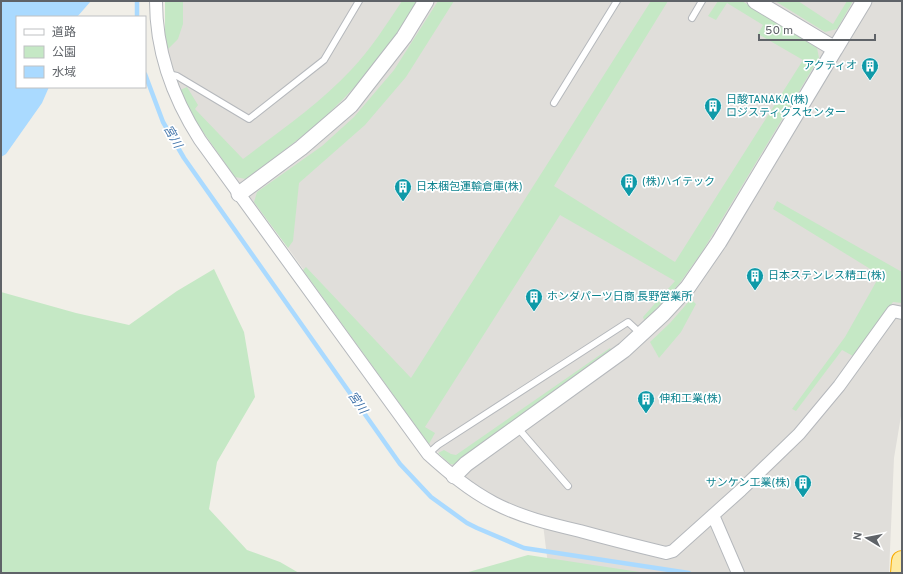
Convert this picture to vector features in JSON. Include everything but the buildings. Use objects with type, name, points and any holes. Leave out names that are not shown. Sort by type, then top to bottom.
[{"type":"highway","points":[[901,573],[902,561]]},
{"type":"street","points":[[156,1],[160,48],[170,83],[188,121],[200,140],[428,454],[468,487],[493,502],[518,514],[666,553],[673,551],[741,490],[799,434],[839,386],[893,311],[902,313]]},
{"type":"street","points":[[239,194],[301,148],[351,105],[404,37],[426,1]]},
{"type":"street","points":[[755,1],[835,49]]},
{"type":"street","points":[[454,476],[466,464],[624,350],[663,314],[688,287],[719,242],[864,1]]},
{"type":"street","points":[[713,515],[738,573]]},
{"type":"lane","points":[[168,74],[177,76],[249,119],[324,60],[359,1]]},
{"type":"lane","points":[[554,103],[617,1]]},
{"type":"lane","points":[[692,18],[702,1]]},
{"type":"lane","points":[[428,454],[438,445],[628,322],[641,334]]},
{"type":"lane","points":[[517,427],[568,486]]},
{"type":"shaded area","points":[[165,1],[902,1],[902,410],[894,458],[889,573],[549,573],[542,516],[497,498],[472,484],[429,444],[194,119],[180,90],[167,50],[165,34]]},
{"type":"green space","points":[[165,1],[183,1],[183,24],[178,39],[167,50],[165,34]]},
{"type":"green space","points":[[402,1],[417,1],[389,45],[344,99],[311,129],[246,179],[235,177],[194,119],[180,90],[187,87],[198,105],[195,109],[243,159],[299,117],[339,82],[365,54]]},
{"type":"green space","points":[[438,1],[454,1],[406,77],[365,125],[299,183],[293,241],[288,248],[254,202],[257,192],[322,146],[354,117],[394,70]]},
{"type":"green space","points":[[651,1],[668,1],[554,186],[675,262],[803,60],[758,34],[763,25],[727,3],[716,20],[708,16],[718,1],[742,1],[817,48],[819,58],[702,252],[679,284],[646,320],[644,320],[643,317],[675,281],[560,215],[425,427],[435,433],[429,444],[303,270],[306,267],[411,378]]},
{"type":"green space","points":[[775,1],[798,1],[833,24],[847,1],[853,1],[837,29],[825,32]]},
{"type":"green space","points":[[777,201],[902,272],[902,303],[893,302],[853,356],[842,350],[796,411],[792,409],[845,337],[880,275],[773,209]]},
{"type":"green space","points":[[214,269],[244,332],[255,397],[217,462],[209,509],[247,550],[280,562],[299,573],[1,573],[1,292],[76,313],[129,325],[177,291]]},
{"type":"green space","points":[[691,299],[696,304],[681,332],[659,358],[650,342],[670,323]]},
{"type":"green space","points":[[610,348],[612,351],[457,465],[450,464],[438,453],[444,450],[456,455]]},
{"type":"green space","points":[[528,555],[646,573],[465,573]]},
{"type":"water","points":[[1,1],[91,1],[78,16],[16,16],[16,88],[49,88],[42,103],[6,154],[1,157]]},
{"type":"waterway","name":"宮川","points":[[137,1],[137,16]]},
{"type":"waterway","name":"宮川","points":[[146,77],[163,122],[184,158],[400,464],[431,497],[467,523],[524,548],[689,573]]},
{"type":"place","name":"アクティオ","points":[[870,81]]},
{"type":"place","name":"日酸TANAKA(株) ロジスティクスセンター","points":[[713,121]]},
{"type":"place","name":"(株)ハイテック","points":[[629,197]]},
{"type":"place","name":"日本梱包運輸倉庫(株)","points":[[403,202]]},
{"type":"place","name":"日本ステンレス精工(株)","points":[[755,291]]},
{"type":"place","name":"ホンダパーツ日商 長野営業所","points":[[534,312]]},
{"type":"place","name":"伸和工業(株)","points":[[646,414]]},
{"type":"place","name":"サンケン工業(株)","points":[[803,498]]}]
